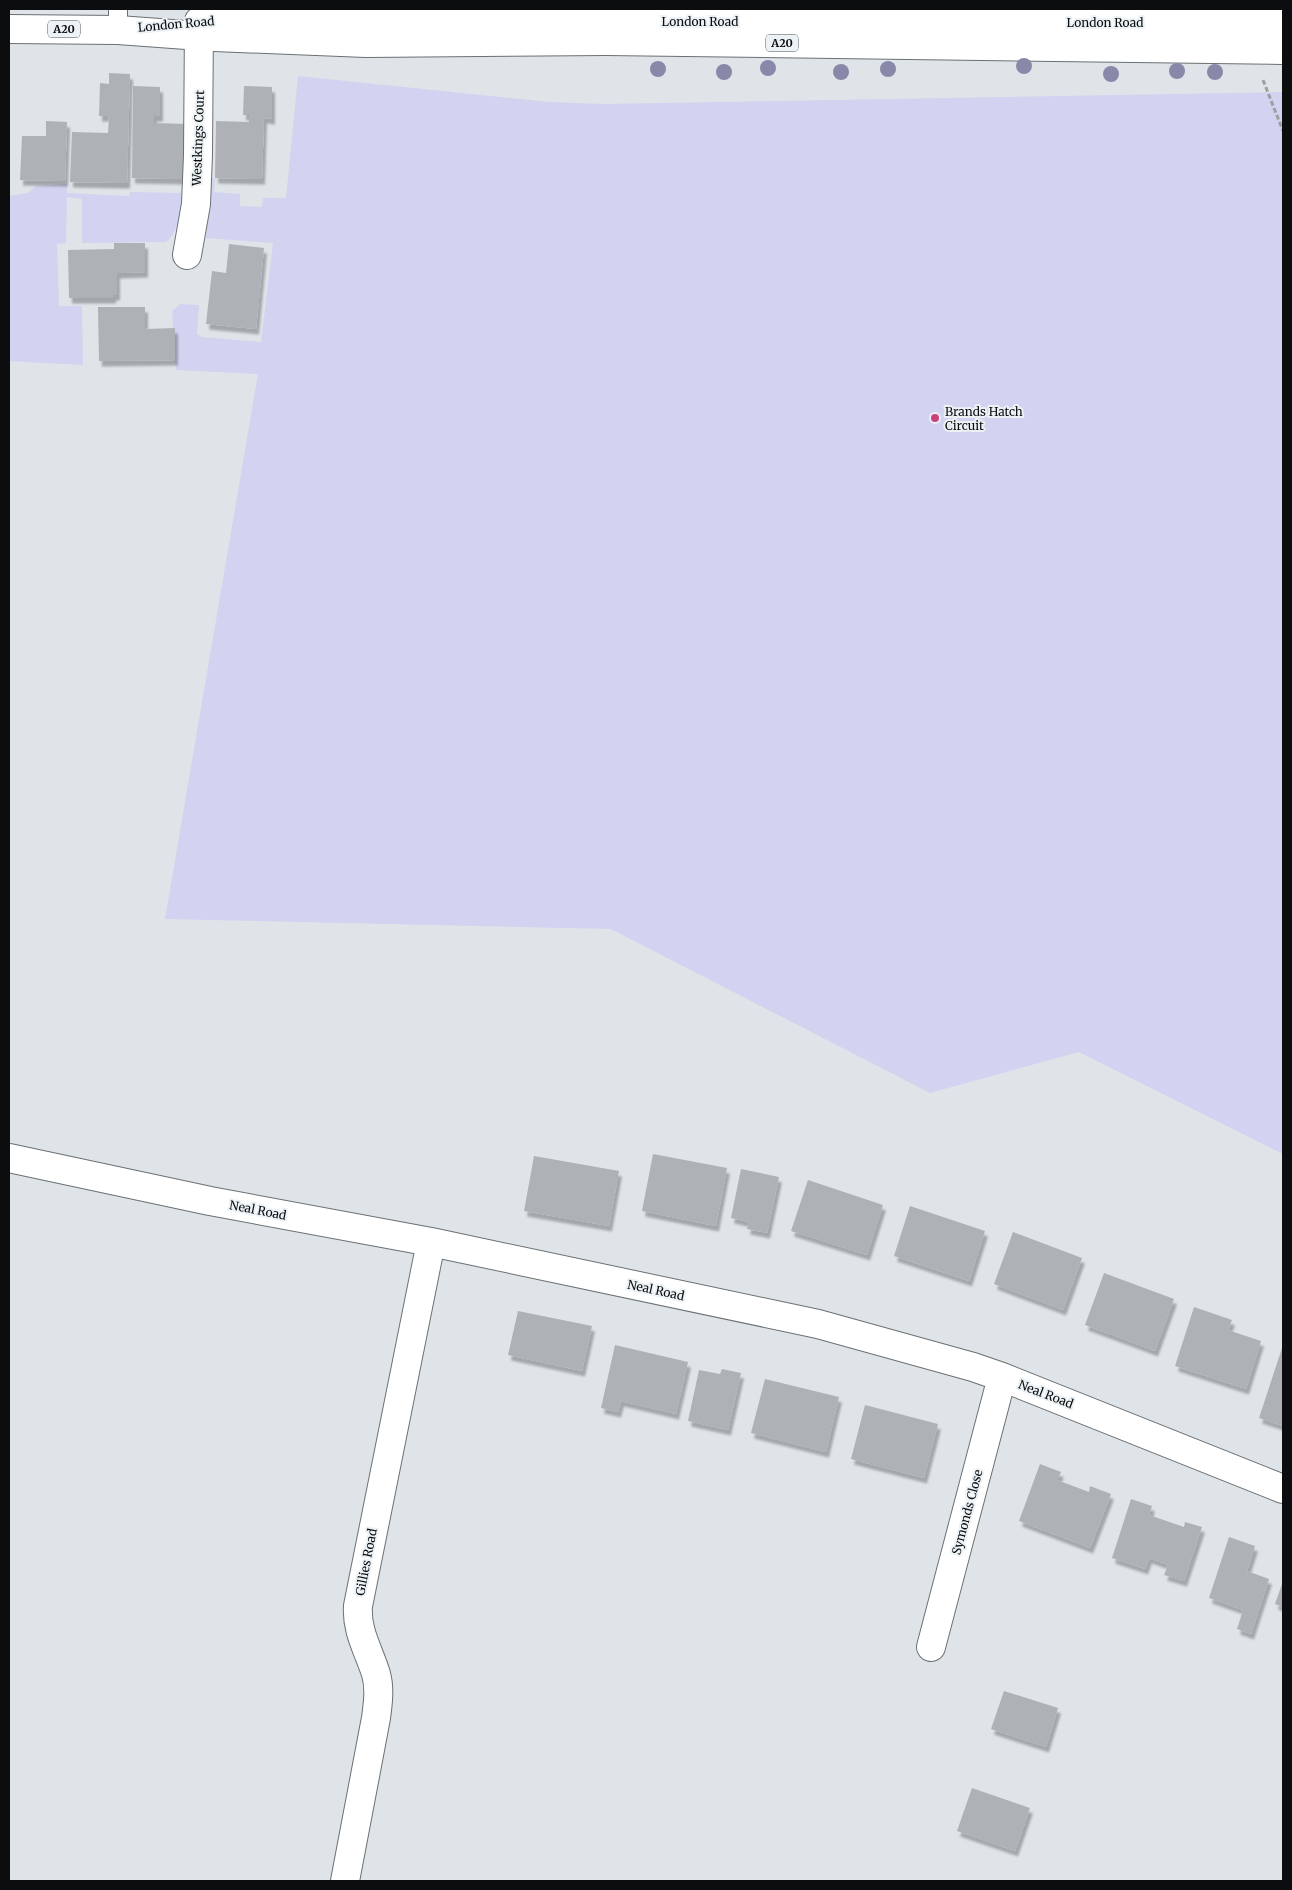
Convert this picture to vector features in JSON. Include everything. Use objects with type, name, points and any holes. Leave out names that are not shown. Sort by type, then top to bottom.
[{"type":"street","name":"London Road","points":[[9,29],[118,19],[208,25],[473,17],[606,21],[1283,22]]},
{"type":"street","name":"London Road","points":[[282,23],[366,43],[616,41],[1283,50]]},
{"type":"street","name":"Westkings Court","points":[[187,255],[196,204],[208,25]]},
{"type":"street","name":"Neal Road","points":[[9,1158],[210,1201],[431,1242],[818,1324],[973,1367],[1002,1377],[1283,1489]]},
{"type":"street","name":"Gillies Road","points":[[345,1881],[376,1718],[378,1694],[376,1675],[357,1619],[358,1606],[431,1242]]},
{"type":"street","name":"Symonds Close","points":[[931,1647],[1002,1377]]},
{"type":"shaded area","points":[[298,76],[549,102],[603,104],[1283,92],[1283,1154],[1079,1052],[930,1093],[611,929],[165,919],[258,374],[176,370],[172,311],[180,304],[199,305],[197,334],[202,337],[261,342],[273,243],[206,238],[209,178],[215,178],[214,192],[240,194],[240,206],[262,207],[263,198],[286,198]]},
{"type":"shaded area","points":[[67,184],[67,193],[129,196],[130,192],[183,193],[177,226],[166,242],[82,243],[82,199],[67,197],[66,243],[57,244],[59,306],[82,306],[83,365],[9,361],[9,196],[28,193],[36,186]]},
{"type":"building","points":[[109,73],[130,74],[127,183],[70,182],[72,132],[108,133],[109,116],[99,116],[100,83],[109,84]]},
{"type":"building","points":[[133,86],[160,87],[160,116],[154,116],[154,123],[186,124],[184,179],[132,178]]},
{"type":"building","points":[[244,86],[272,87],[272,119],[264,118],[262,179],[215,178],[216,121],[249,122],[249,115],[243,115]]},
{"type":"building","points":[[46,121],[67,122],[65,181],[20,180],[22,136],[46,136]]},
{"type":"building","points":[[114,243],[145,243],[145,272],[117,273],[117,295],[113,295],[113,298],[69,298],[68,250],[114,249]]},
{"type":"building","points":[[229,244],[264,248],[256,329],[206,324],[212,271],[226,273]]},
{"type":"building","points":[[98,307],[145,307],[145,329],[175,328],[175,360],[99,361]]},
{"type":"building","points":[[653,1154],[727,1168],[716,1226],[642,1211]]},
{"type":"building","points":[[534,1156],[619,1171],[609,1226],[524,1211]]},
{"type":"building","points":[[741,1169],[779,1177],[767,1233],[747,1229],[749,1222],[731,1218]]},
{"type":"building","points":[[808,1180],[883,1205],[867,1255],[791,1231]]},
{"type":"building","points":[[910,1206],[985,1231],[969,1281],[894,1256]]},
{"type":"building","points":[[1013,1232],[1082,1258],[1063,1310],[994,1284]]},
{"type":"building","points":[[1104,1273],[1174,1299],[1155,1351],[1085,1325]]},
{"type":"building","points":[[1194,1307],[1232,1320],[1228,1330],[1261,1341],[1246,1389],[1175,1366]]},
{"type":"building","points":[[518,1311],[592,1326],[582,1371],[508,1355]]},
{"type":"building","points":[[615,1345],[688,1362],[676,1414],[621,1401],[618,1412],[601,1408]]},
{"type":"building","points":[[1283,1345],[1283,1426],[1259,1418]]},
{"type":"building","points":[[722,1369],[741,1373],[728,1430],[688,1421],[699,1370],[720,1374]]},
{"type":"building","points":[[765,1379],[839,1397],[826,1452],[751,1433]]},
{"type":"building","points":[[865,1405],[938,1424],[924,1478],[851,1459]]},
{"type":"building","points":[[1040,1464],[1061,1472],[1057,1480],[1089,1492],[1090,1486],[1111,1494],[1090,1548],[1019,1521]]},
{"type":"building","points":[[1131,1499],[1152,1506],[1149,1515],[1184,1527],[1185,1522],[1202,1527],[1184,1581],[1164,1575],[1168,1565],[1149,1558],[1145,1569],[1112,1558]]},
{"type":"building","points":[[1229,1537],[1255,1546],[1247,1571],[1269,1579],[1251,1634],[1237,1629],[1243,1610],[1209,1598]]},
{"type":"building","points":[[1283,1581],[1283,1607],[1275,1604]]},
{"type":"building","points":[[1004,1691],[1058,1708],[1046,1747],[991,1729]]},
{"type":"building","points":[[972,1788],[1030,1808],[1015,1851],[957,1831]]},
{"type":"place","name":"Brands Hatch Circuit","points":[[935,418]]}]
